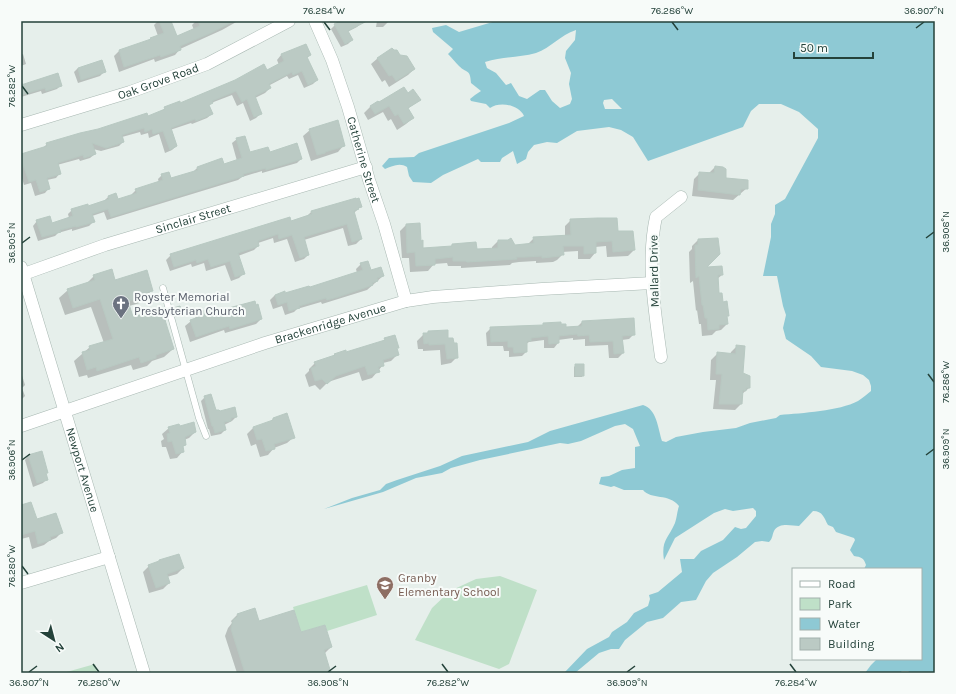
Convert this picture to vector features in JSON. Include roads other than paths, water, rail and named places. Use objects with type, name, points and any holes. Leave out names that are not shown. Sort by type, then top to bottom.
[{"type":"street","name":"Oak Grove Road","points":[[21,125],[130,92],[207,64],[289,21]]},
{"type":"street","name":"Catherine Street","points":[[315,21],[332,60],[348,107],[406,301]]},
{"type":"street","name":"Sinclair Street","points":[[22,272],[106,245],[366,167]]},
{"type":"street","name":"Mallard Drive","points":[[661,357],[652,284],[652,236],[656,217],[681,197]]},
{"type":"street","name":"Newport Avenue","points":[[22,272],[144,673]]},
{"type":"street","name":"Brackenridge Avenue","points":[[21,426],[186,369],[406,301],[433,297],[542,289],[652,284]]},
{"type":"street","points":[[21,583],[109,557]]},
{"type":"lane","points":[[163,288],[199,418],[206,436]]},
{"type":"water","points":[[496,21],[935,21],[935,673],[911,673],[908,671],[902,671],[899,673],[865,673],[876,660],[922,660],[922,568],[864,568],[866,565],[863,559],[854,556],[850,550],[855,540],[854,538],[836,532],[833,527],[828,525],[824,517],[819,512],[813,511],[799,526],[779,526],[774,531],[769,542],[755,542],[737,557],[713,573],[706,581],[696,600],[681,602],[663,618],[647,622],[625,640],[619,649],[611,649],[599,653],[575,673],[564,673],[587,649],[609,637],[612,632],[627,622],[634,613],[648,606],[650,599],[649,595],[658,592],[682,572],[680,559],[694,559],[701,551],[723,540],[735,527],[741,529],[746,528],[756,516],[756,511],[753,508],[733,511],[725,509],[714,513],[675,538],[664,560],[664,544],[675,523],[679,506],[670,499],[651,495],[643,490],[624,490],[614,486],[611,487],[599,484],[601,477],[609,476],[622,470],[635,468],[635,447],[640,446],[633,429],[625,424],[615,426],[581,441],[568,444],[560,443],[480,460],[451,468],[442,473],[416,478],[383,492],[324,509],[352,498],[380,490],[386,484],[440,466],[462,456],[528,442],[550,431],[643,405],[648,407],[654,415],[662,441],[666,442],[676,437],[736,428],[750,423],[776,418],[780,415],[820,411],[841,407],[858,401],[871,391],[869,380],[863,375],[852,371],[821,367],[811,356],[786,339],[783,328],[786,315],[777,276],[763,276],[771,237],[771,224],[775,214],[775,205],[785,199],[818,138],[818,129],[799,112],[781,104],[759,104],[751,111],[743,127],[648,161],[633,137],[621,130],[609,127],[577,131],[557,143],[547,142],[534,145],[528,152],[526,159],[517,164],[513,151],[502,158],[500,162],[481,162],[478,159],[443,175],[431,183],[413,182],[409,176],[407,167],[396,165],[385,169],[382,166],[389,158],[414,157],[419,153],[509,123],[524,116],[518,109],[509,105],[499,105],[490,108],[486,104],[471,101],[470,99],[481,91],[471,83],[469,73],[459,66],[448,54],[453,49],[433,32],[432,28],[446,25],[459,32]],"holes":[[[576,30],[575,40],[566,51],[565,58],[571,73],[569,84],[572,99],[570,104],[560,108],[552,101],[545,90],[540,90],[527,99],[519,96],[511,83],[506,85],[496,73],[487,68],[485,62],[536,53],[570,32]],[[612,99],[622,109],[605,109],[603,103],[604,100]]]},
{"type":"place","name":"Royster Memorial Presbyterian Church","points":[[121,319]]},
{"type":"place","name":"Granby Elementary School","points":[[385,600]]}]
